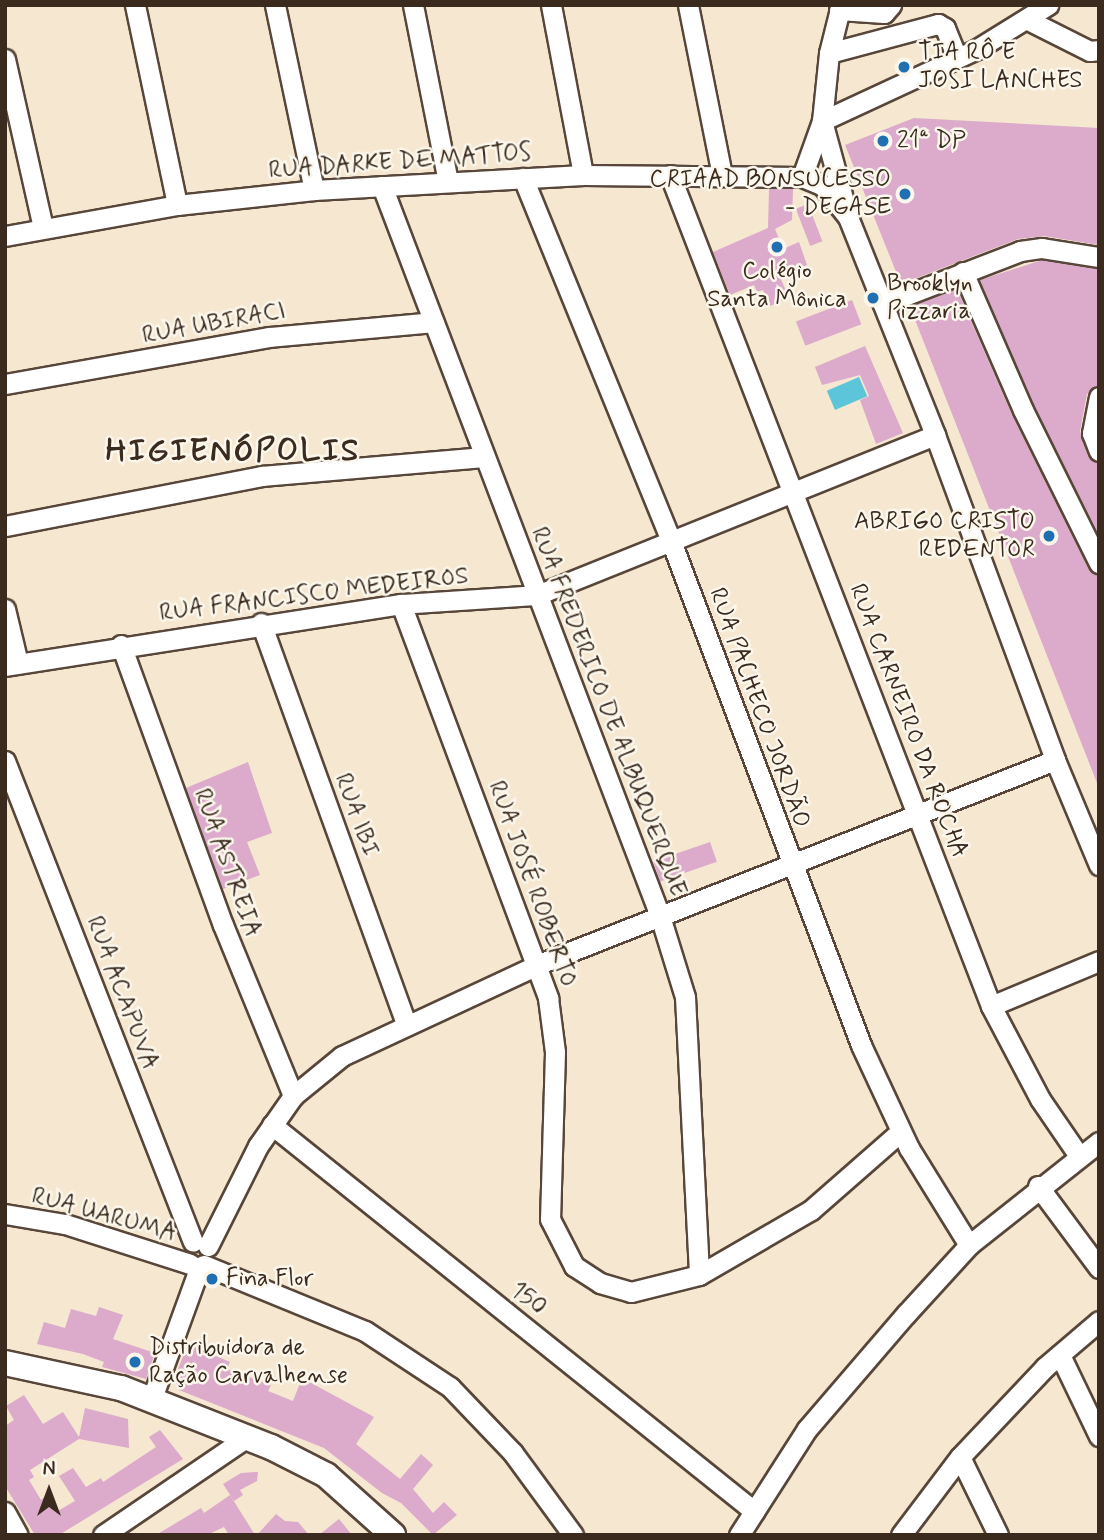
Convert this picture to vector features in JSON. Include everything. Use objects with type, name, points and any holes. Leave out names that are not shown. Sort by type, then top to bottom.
[{"type":"main road","points":[[5,1363],[88,1379],[152,1398],[247,1437],[326,1475],[393,1535]]},
{"type":"street","points":[[135,5],[177,205]]},
{"type":"street","points":[[275,5],[314,190]]},
{"type":"street","points":[[413,5],[448,182]]},
{"type":"street","points":[[551,5],[583,174]]},
{"type":"street","points":[[688,5],[722,175]]},
{"type":"street","points":[[848,217],[822,185],[802,177],[822,121],[830,53],[840,8],[884,13],[891,5]]},
{"type":"street","points":[[822,121],[957,58],[1028,20],[1048,5]]},
{"type":"street","points":[[865,43],[867,12]]},
{"type":"street","points":[[1028,20],[1090,51],[1099,50]]},
{"type":"street","points":[[830,53],[943,25],[957,58]]},
{"type":"street","points":[[5,59],[43,228]]},
{"type":"street","points":[[822,121],[848,217],[935,435],[1055,760],[1099,865]]},
{"type":"street","name":"RUA DARKE DE MATTOS","points":[[5,236],[177,205],[314,190],[583,174],[802,177]]},
{"type":"street","name":"RUA CARNEIRO DA ROCHA","points":[[670,174],[991,1006],[1040,1099],[1079,1156]]},
{"type":"street","name":"RUA PACHECO JORDÃO","points":[[523,178],[671,541],[790,861],[901,1132],[970,1245]]},
{"type":"street","name":"RUA FREDERICO DE ALBUQUERQUE","points":[[382,186],[660,916],[685,997],[691,1052],[699,1275]]},
{"type":"street","points":[[883,304],[1033,248],[1099,257]]},
{"type":"street","points":[[963,272],[1023,410],[1099,563]]},
{"type":"street","name":"RUA UBIRACI","points":[[5,384],[269,337],[433,322]]},
{"type":"street","points":[[1099,397],[1092,433],[1099,451]]},
{"type":"street","name":"RUA FRANCISCO MEDEIROS","points":[[12,664],[261,623],[401,604],[537,595],[791,489],[935,435]]},
{"type":"street","points":[[5,526],[262,476],[483,457]]},
{"type":"street","name":"RUA JOSÉ ROBERTO","points":[[401,604],[539,964],[555,1052],[550,1219],[563,1252],[584,1275],[631,1292],[699,1275],[811,1210],[901,1132]]},
{"type":"street","points":[[5,609],[12,664]]},
{"type":"street","name":"RUA IBI","points":[[261,623],[406,1023]]},
{"type":"street","name":"RUA ASTREIA","points":[[121,645],[223,925],[293,1096]]},
{"type":"street","points":[[152,1398],[199,1256],[272,1125],[293,1096],[342,1055],[406,1023],[539,964],[790,861],[1055,760]]},
{"type":"street","name":"RUA ACAPUVA","points":[[5,761],[199,1256]]},
{"type":"street","points":[[991,1006],[1099,961]]},
{"type":"street","name":"150","points":[[272,1125],[754,1511]]},
{"type":"street","points":[[739,1535],[807,1429],[970,1245],[1038,1186],[1099,1142]]},
{"type":"street","points":[[1038,1186],[1099,1268]]},
{"type":"street","name":"RUA UARUMA","points":[[5,1214],[65,1224],[199,1256],[365,1332],[450,1387],[513,1453],[573,1535]]},
{"type":"street","points":[[901,1535],[960,1457],[1060,1355],[1099,1321]]},
{"type":"street","points":[[1060,1355],[1099,1436]]},
{"type":"street","points":[[103,1535],[247,1437]]},
{"type":"street","points":[[960,1457],[998,1535]]},
{"type":"street","points":[[5,1512],[19,1535]]},
{"type":"water","points":[[859,377],[867,396],[835,410],[827,391]]},
{"type":"building","points":[[914,118],[1099,128],[1099,245],[1044,236],[1018,239],[901,284],[845,145]]},
{"type":"building","name":"Colégio Santa Mônica","points":[[769,189],[793,189],[792,220],[775,229],[783,249],[799,242],[807,265],[780,277],[789,298],[770,306],[763,290],[757,292],[754,285],[730,295],[713,252],[768,228]]},
{"type":"building","points":[[808,204],[822,241],[810,246],[796,209]]},
{"type":"building","points":[[1042,260],[1099,269],[1099,385],[1087,394],[1080,431],[1088,456],[1099,463],[1099,535],[1034,405],[980,280]]},
{"type":"building","points":[[957,289],[1012,415],[1088,568],[1099,575],[1099,788],[910,307]]},
{"type":"building","name":"Colégio Santa Mônica","points":[[852,300],[861,324],[805,346],[796,322]]},
{"type":"building","name":"Colégio Santa Mônica","points":[[865,346],[903,433],[876,444],[860,400],[869,396],[860,375],[822,385],[815,367]]},
{"type":"building","points":[[248,762],[272,833],[247,842],[260,875],[223,889],[186,788]]},
{"type":"building","points":[[710,842],[717,862],[660,881],[653,862]]},
{"type":"building","points":[[99,1307],[123,1315],[113,1339],[155,1353],[146,1379],[102,1367],[104,1362],[83,1354],[37,1344],[44,1322],[65,1328],[71,1309],[96,1316]]},
{"type":"building","points":[[188,1344],[230,1362],[227,1369],[271,1385],[268,1391],[293,1401],[302,1378],[374,1417],[356,1444],[400,1479],[421,1454],[433,1465],[413,1489],[433,1513],[444,1502],[457,1515],[433,1535],[401,1503],[382,1493],[324,1448],[179,1390],[174,1379]]},
{"type":"building","points":[[24,1395],[43,1424],[63,1412],[79,1437],[85,1408],[128,1419],[129,1448],[79,1439],[30,1470],[34,1477],[29,1480],[41,1500],[46,1496],[56,1512],[75,1501],[59,1476],[73,1468],[86,1487],[101,1478],[103,1482],[156,1447],[149,1437],[160,1430],[183,1459],[59,1535],[35,1535],[5,1486],[5,1426],[14,1420],[6,1406]]},
{"type":"building","points":[[258,1472],[257,1481],[240,1490],[243,1495],[234,1501],[223,1484],[241,1473]]},
{"type":"building","points":[[230,1495],[255,1535],[229,1535],[224,1527],[207,1535],[156,1535],[201,1508],[204,1513]]},
{"type":"building","points":[[276,1514],[285,1521],[298,1522],[309,1535],[257,1535]]},
{"type":"building","points":[[339,1519],[352,1535],[319,1535]]},
{"type":"place","name":"TIA RÔ E JOSI LANCHES","points":[[904,67]]},
{"type":"place","name":"21ª DP","points":[[883,141]]},
{"type":"place","name":"CRIAAD BONSUCESSO - DEGASE","points":[[905,194]]},
{"type":"place","name":"Colégio Santa Mônica","points":[[777,247]]},
{"type":"place","name":"Brooklyn Pizzaria","points":[[873,298]]},
{"type":"place","name":"ABRIGO CRISTO REDENTOR","points":[[1049,536]]},
{"type":"place","name":"Fina Flor","points":[[212,1279]]},
{"type":"place","name":"Distribuidora de Ração Carvalhense","points":[[135,1362]]},
{"type":"district","name":"HIGIENÓPOLIS","points":[[233,451]]}]
